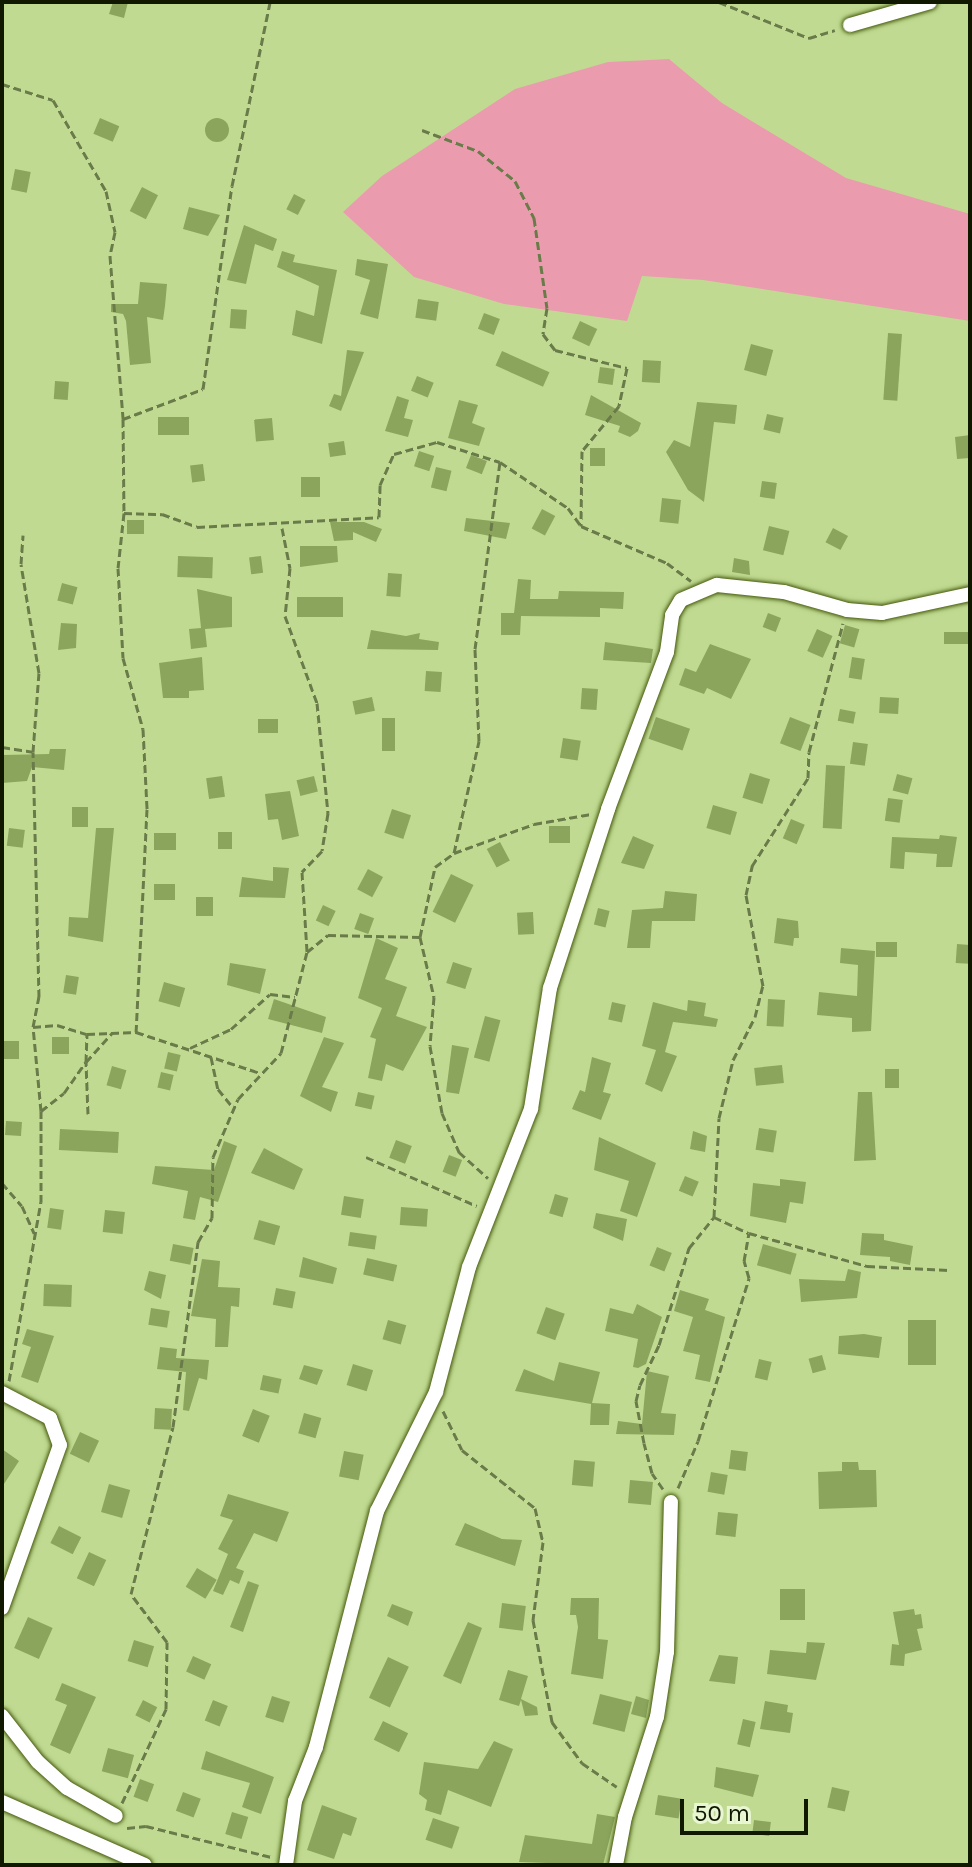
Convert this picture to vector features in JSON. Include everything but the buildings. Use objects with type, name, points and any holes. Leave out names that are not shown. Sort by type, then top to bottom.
[{"type":"street","points":[[850,25],[930,2]]},
{"type":"street","points":[[285,1862],[377,1511],[436,1392],[469,1267],[531,1109],[550,988],[608,809],[667,652],[672,615],[681,600],[717,585],[746,586],[847,610],[882,613],[970,594]]},
{"type":"street","points":[[2,1608],[60,1445],[50,1418],[4,1394]]},
{"type":"street","points":[[616,1865],[632,1798],[657,1717],[667,1652],[671,1502]]},
{"type":"street","points":[[2,1716],[38,1762],[89,1803],[116,1816]]},
{"type":"street","points":[[2,1802],[145,1865]]},
{"type":"path","points":[[123,419],[203,389],[217,270],[270,2]]},
{"type":"path","points":[[719,2],[809,38],[850,25]]},
{"type":"path","points":[[2,84],[53,100],[106,191],[115,232],[110,256],[123,419],[124,513],[118,568],[123,658],[143,729],[147,809],[136,1032]]},
{"type":"path","points":[[422,130],[478,151],[515,181],[534,218],[547,308],[543,334],[555,350],[627,368],[619,406],[582,451],[581,526]]},
{"type":"path","points":[[124,513],[162,514],[197,527],[282,527],[379,517],[380,485],[394,454],[437,442],[500,462],[568,508],[581,526],[667,563],[694,583],[698,591]]},
{"type":"path","points":[[454,853],[479,741],[475,649],[500,462]]},
{"type":"path","points":[[282,527],[290,568],[285,616],[317,703],[328,813],[322,851],[302,872],[307,952],[281,1053],[260,1073],[234,1109],[213,1157],[212,1218],[198,1242],[173,1427],[131,1594],[167,1642],[166,1709],[116,1816],[116,1830],[146,1826],[285,1862]]},
{"type":"path","points":[[4,1394],[41,1202],[41,1111],[33,1027],[39,997],[33,752],[39,673],[21,564],[23,535]]},
{"type":"path","points":[[671,1502],[652,1473],[636,1401],[689,1248],[714,1217],[719,1118],[733,1060],[755,1017],[763,986],[746,895],[752,866],[808,778],[809,752],[847,610]]},
{"type":"path","points":[[2,747],[33,752]]},
{"type":"path","points":[[500,1188],[459,1152],[442,1113],[430,1046],[434,997],[420,937],[435,867],[454,853],[534,824],[608,809]]},
{"type":"path","points":[[307,952],[328,935],[420,937]]},
{"type":"path","points":[[188,1049],[231,1029],[270,994],[295,997]]},
{"type":"path","points":[[33,1027],[57,1025],[87,1034],[136,1032],[260,1073]]},
{"type":"path","points":[[41,1111],[64,1093],[112,1033]]},
{"type":"path","points":[[87,1034],[88,1114]]},
{"type":"path","points":[[211,1057],[218,1089],[234,1109]]},
{"type":"path","points":[[366,1157],[465,1197],[490,1216]]},
{"type":"path","points":[[2,1183],[22,1206],[35,1235]]},
{"type":"path","points":[[714,1217],[749,1233],[867,1266],[949,1270]]},
{"type":"path","points":[[671,1502],[698,1441],[749,1278],[744,1261],[749,1233]]},
{"type":"path","points":[[436,1392],[462,1450],[535,1508],[543,1542],[533,1620],[552,1722],[582,1763],[632,1798]]},
{"type":"shaded area","points":[[669,59],[722,103],[846,178],[970,214],[970,321],[703,280],[642,276],[627,321],[504,304],[414,277],[343,212],[382,176],[515,89],[608,62]]}]
